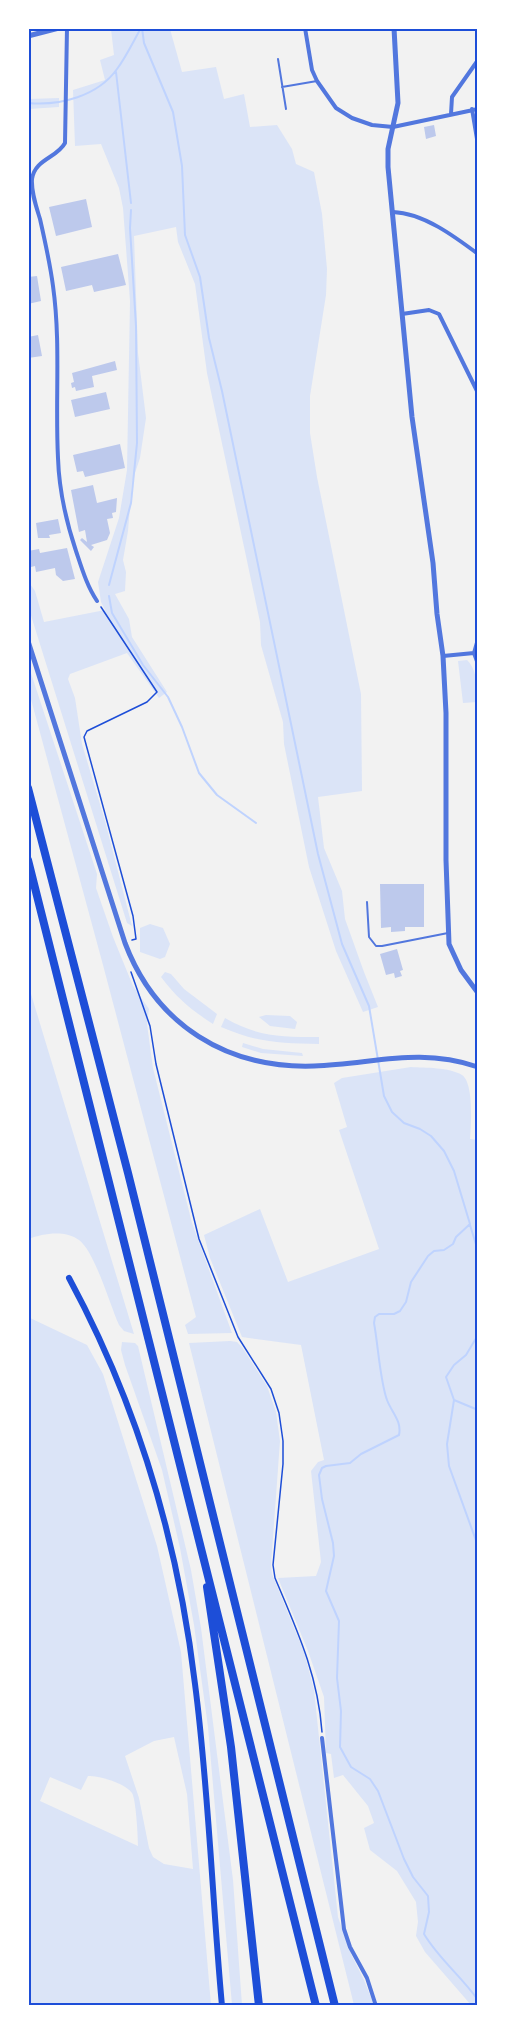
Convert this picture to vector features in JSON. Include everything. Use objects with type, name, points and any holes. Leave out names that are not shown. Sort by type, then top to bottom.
[{"type":"highway","points":[[28,788],[335,2006]]},
{"type":"highway","points":[[28,860],[316,2006]]},
{"type":"highway","points":[[204,1561],[239,1814],[259,2006]]},
{"type":"main road","points":[[69,1278],[105,1348],[128,1404],[163,1515],[183,1602],[204,1758],[222,2006]]},
{"type":"street","points":[[28,36],[59,28]]},
{"type":"street","points":[[67,28],[65,144],[63,148],[40,164],[32,178],[34,198],[49,260],[57,319],[59,359],[57,456],[62,498],[82,569],[90,590],[98,601]]},
{"type":"street","points":[[305,28],[312,70],[317,81],[342,113],[372,125],[393,127],[475,109],[477,145]]},
{"type":"street","points":[[394,28],[398,103],[387,156],[412,417],[433,563],[443,656],[446,713],[448,933],[454,957],[477,993]]},
{"type":"street","points":[[451,114],[452,97],[477,60]]},
{"type":"street","points":[[28,199],[34,198]]},
{"type":"street","points":[[393,212],[407,214],[427,222],[453,236],[477,254]]},
{"type":"street","points":[[402,314],[429,310],[439,314],[477,393]]},
{"type":"street","points":[[477,639],[474,653],[477,664]]},
{"type":"street","points":[[28,641],[126,943],[140,976],[163,1008],[189,1030],[223,1050],[258,1062],[316,1066],[429,1056],[459,1060],[477,1067]]},
{"type":"street","points":[[443,656],[474,653]]},
{"type":"street","points":[[322,1738],[344,1929],[367,1978],[376,2006]]},
{"type":"lane","points":[[278,59],[286,109]]},
{"type":"lane","points":[[282,87],[317,81]]},
{"type":"lane","points":[[367,902],[369,937],[376,946],[448,933]]},
{"type":"path","points":[[98,601],[124,645],[157,692],[147,702],[87,731],[84,737],[136,930],[136,939],[126,943]]},
{"type":"path","points":[[129,968],[150,1026],[156,1064],[199,1239],[238,1337],[269,1385],[279,1413],[283,1464],[273,1565],[275,1578],[312,1672],[320,1704],[322,1738]]},
{"type":"shaded area","points":[[111,29],[170,29],[182,72],[216,67],[224,99],[244,94],[250,127],[277,125],[292,149],[296,164],[314,172],[322,214],[327,269],[326,295],[310,396],[310,433],[361,694],[362,791],[318,797],[324,848],[342,891],[345,919],[378,1007],[363,1012],[336,951],[309,867],[284,744],[283,722],[261,645],[260,622],[207,373],[195,284],[178,242],[176,227],[134,236],[138,353],[146,418],[140,458],[132,482],[123,560],[126,572],[125,591],[115,594],[129,619],[132,637],[167,692],[159,698],[127,653],[70,674],[68,679],[75,698],[82,744],[132,926],[127,923],[29,609],[28,581],[35,591],[44,622],[105,610],[101,602],[98,582],[119,518],[127,470],[130,301],[123,208],[119,188],[101,144],[75,146],[73,90],[105,80],[100,60],[114,55]]},
{"type":"shaded area","points":[[59,98],[59,107],[29,109],[29,99]]},
{"type":"shaded area","points":[[467,660],[475,674],[477,702],[463,703],[458,661]]},
{"type":"shaded area","points":[[28,664],[97,874],[96,888],[113,937],[133,986],[149,1009],[147,1024],[153,1068],[192,1223],[232,1333],[188,1334],[185,1325],[196,1317],[29,692]]},
{"type":"shaded area","points":[[150,924],[163,928],[170,944],[165,957],[160,959],[140,952],[140,928]]},
{"type":"shaded area","points":[[165,972],[171,974],[184,989],[217,1014],[213,1024],[173,992],[161,977]]},
{"type":"shaded area","points":[[28,984],[134,1334],[124,1331],[119,1325],[91,1256],[79,1240],[68,1235],[54,1234],[29,1239]]},
{"type":"shaded area","points":[[290,1016],[297,1022],[295,1029],[270,1026],[259,1017]]},
{"type":"shaded area","points":[[225,1018],[248,1029],[270,1035],[319,1037],[319,1044],[281,1042],[246,1036],[221,1027]]},
{"type":"shaded area","points":[[243,1043],[263,1049],[302,1053],[303,1056],[261,1053],[242,1047]]},
{"type":"shaded area","points":[[411,1067],[444,1069],[457,1072],[466,1079],[470,1095],[470,1139],[477,1140],[477,2005],[471,2005],[425,1952],[416,1936],[418,1922],[416,1902],[397,1871],[370,1850],[364,1828],[374,1823],[368,1806],[343,1775],[334,1778],[331,1754],[326,1753],[324,1697],[278,1578],[316,1576],[321,1562],[311,1471],[318,1462],[324,1460],[301,1345],[242,1337],[210,1258],[204,1235],[260,1209],[288,1282],[379,1249],[339,1130],[347,1127],[334,1083],[342,1078]]},
{"type":"shaded area","points":[[28,1317],[87,1345],[103,1374],[157,1546],[181,1652],[211,2005],[29,2005]],"holes":[[[174,1737],[187,1794],[193,1869],[164,1864],[153,1857],[149,1848],[139,1798],[125,1756],[154,1741]],[[88,1776],[112,1781],[124,1786],[132,1793],[136,1810],[138,1846],[40,1801],[50,1777],[81,1790]]]},
{"type":"shaded area","points":[[122,1342],[135,1343],[138,1346],[191,1570],[201,1628],[233,1880],[242,2005],[232,2005],[208,1727],[194,1625],[180,1548],[162,1470],[125,1365],[121,1350]]},
{"type":"shaded area","points":[[237,1342],[242,1347],[267,1386],[276,1412],[280,1441],[272,1574],[304,1652],[314,1690],[338,1917],[351,1954],[374,2005],[354,2005],[189,1343]]},
{"type":"building","points":[[434,125],[436,136],[426,139],[424,127]]},
{"type":"building","points":[[86,199],[92,227],[56,236],[49,207]]},
{"type":"building","points":[[118,254],[126,285],[94,292],[92,285],[66,291],[61,267]]},
{"type":"building","points":[[37,276],[41,301],[28,304],[28,277]]},
{"type":"building","points":[[38,335],[42,356],[28,358],[28,337]]},
{"type":"building","points":[[115,361],[117,370],[92,376],[94,387],[76,391],[75,387],[72,388],[71,383],[74,382],[72,373]]},
{"type":"building","points":[[106,392],[110,409],[75,417],[71,400]]},
{"type":"building","points":[[120,444],[125,468],[85,477],[83,471],[77,472],[73,455]]},
{"type":"building","points":[[93,485],[97,503],[117,498],[116,512],[112,513],[113,518],[107,519],[110,533],[107,540],[91,545],[94,547],[91,551],[80,540],[82,538],[87,542],[85,530],[79,532],[71,490]]},
{"type":"building","points":[[58,519],[61,533],[49,535],[50,538],[38,538],[36,523]]},
{"type":"building","points":[[67,548],[75,579],[63,581],[56,575],[55,568],[36,572],[35,566],[31,567],[28,551],[39,549],[40,553]]},
{"type":"building","points":[[380,884],[424,884],[424,927],[405,927],[405,931],[391,932],[391,927],[381,928]]},
{"type":"building","points":[[397,949],[403,970],[400,971],[402,976],[395,978],[394,973],[386,975],[380,954]]},
{"type":"waterway","points":[[28,103],[65,101],[100,86],[117,69],[141,28]]},
{"type":"waterway","points":[[142,28],[144,43],[173,112],[182,166],[185,235],[200,277],[209,338],[318,854],[342,944],[369,1006],[384,1096],[392,1112],[404,1123],[431,1136],[444,1151],[454,1171],[470,1224],[456,1237],[453,1244],[444,1250],[434,1251],[428,1256],[411,1282],[406,1302],[400,1311],[394,1314],[379,1314],[375,1317],[383,1383],[387,1400],[398,1421],[399,1435],[361,1454],[350,1463],[326,1466],[322,1468],[319,1475],[322,1499],[333,1543],[334,1556],[326,1591],[339,1621],[337,1678],[341,1711],[340,1747],[351,1767],[370,1779],[378,1791],[404,1859],[413,1877],[428,1896],[429,1912],[424,1934],[478,2000]]},
{"type":"waterway","points":[[116,72],[131,203]]},
{"type":"waterway","points":[[109,585],[131,503],[137,443],[136,326],[131,210]]},
{"type":"waterway","points":[[109,596],[112,613],[143,665],[168,697],[199,773],[217,795],[256,823]]},
{"type":"waterway","points":[[470,1225],[478,1251]]},
{"type":"waterway","points":[[478,1335],[466,1355],[454,1365],[446,1377],[454,1400],[447,1444],[449,1466],[478,1546]]},
{"type":"waterway","points":[[454,1400],[478,1410]]}]
